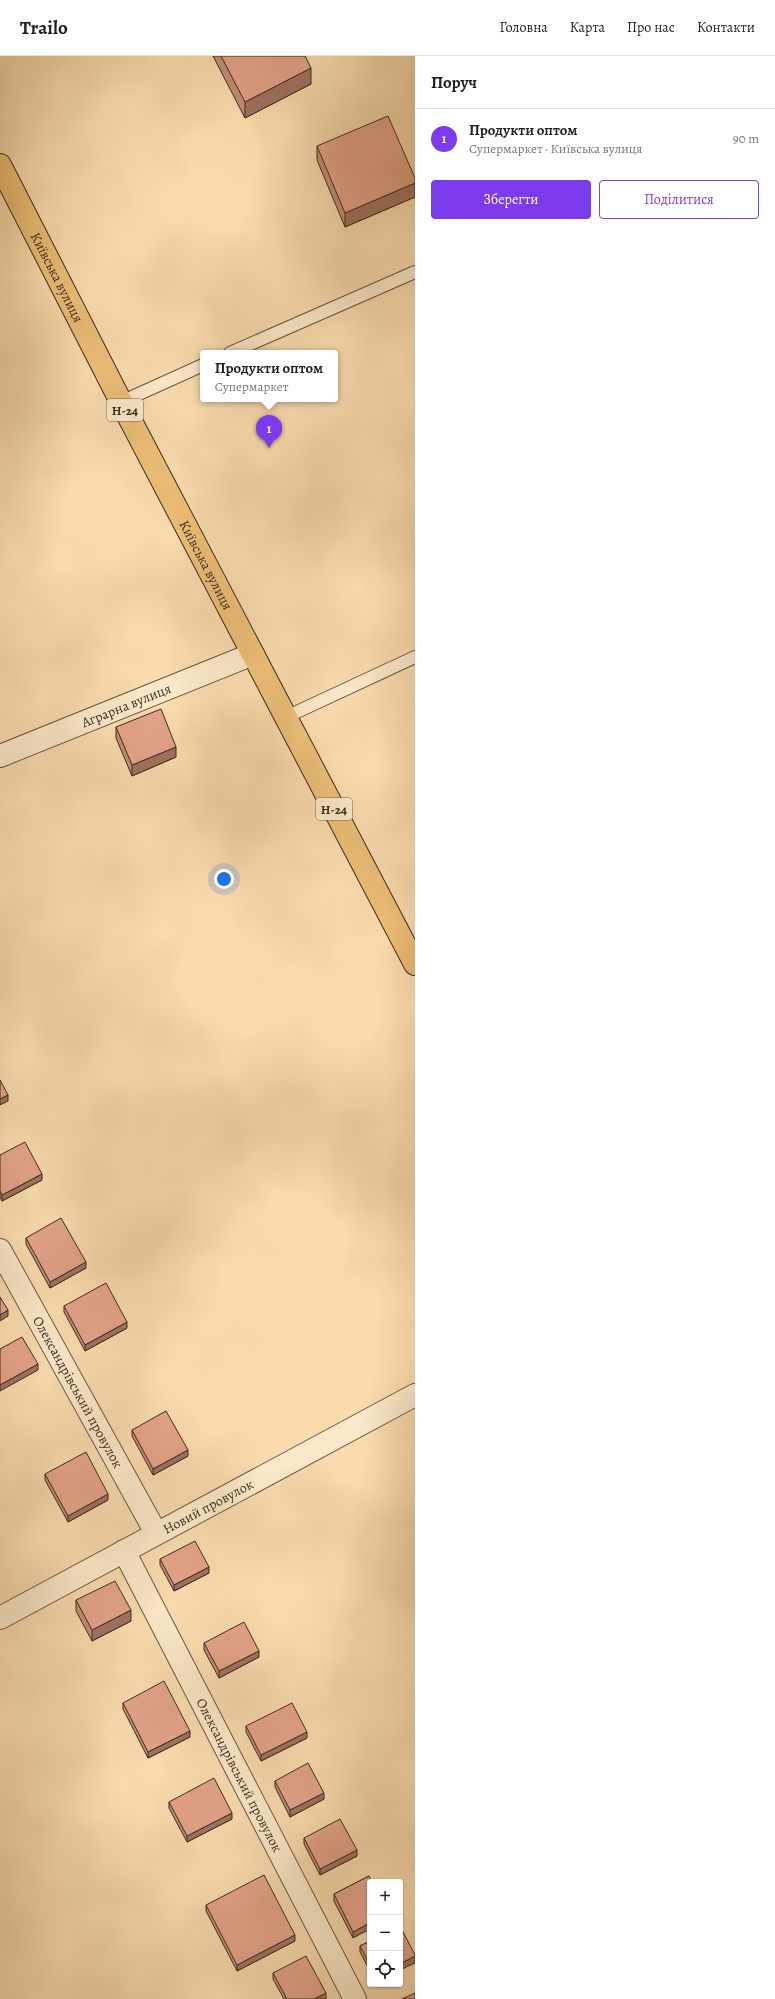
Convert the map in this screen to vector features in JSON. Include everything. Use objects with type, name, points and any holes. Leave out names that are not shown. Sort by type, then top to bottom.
[{"type":"main road","name":"Київська вулиця","points":[[0,165],[121,402],[415,964]]},
{"type":"street","name":"Аграрна вулиця","points":[[0,756],[253,654]]},
{"type":"street","name":"Олександрівський провулок","points":[[0,1250],[156,1533]]},
{"type":"street","name":"Новий провулок","points":[[0,1618],[415,1395]]},
{"type":"street","name":"Олександрівський провулок","points":[[124,1551],[355,1999]]},
{"type":"lane","points":[[237,350],[415,272]]},
{"type":"lane","points":[[121,402],[200,366]]},
{"type":"lane","points":[[286,717],[415,657]]},
{"type":"building","points":[[221,56],[305,56],[311,68],[245,102]]},
{"type":"building","points":[[388,116],[415,178],[415,183],[345,213],[317,146]]},
{"type":"building","points":[[161,709],[176,747],[132,765],[116,727]]},
{"type":"building","points":[[0,1080],[8,1095],[0,1099]]},
{"type":"building","points":[[25,1142],[42,1174],[2,1195],[0,1191],[0,1155]]},
{"type":"building","points":[[61,1218],[86,1262],[50,1282],[26,1238]]},
{"type":"building","points":[[106,1283],[127,1322],[85,1345],[64,1306]]},
{"type":"building","points":[[0,1297],[8,1310],[0,1315]]},
{"type":"building","points":[[22,1337],[38,1364],[0,1385],[0,1349]]},
{"type":"building","points":[[166,1411],[188,1450],[153,1469],[132,1430]]},
{"type":"building","points":[[86,1452],[108,1494],[68,1516],[45,1474]]},
{"type":"building","points":[[195,1541],[209,1567],[174,1585],[160,1559]]},
{"type":"building","points":[[115,1581],[131,1610],[92,1630],[76,1600]]},
{"type":"building","points":[[244,1622],[259,1651],[219,1671],[204,1643]]},
{"type":"building","points":[[164,1681],[190,1731],[148,1752],[123,1703]]},
{"type":"building","points":[[292,1703],[307,1732],[261,1755],[246,1726]]},
{"type":"building","points":[[308,1763],[324,1793],[290,1810],[275,1781]]},
{"type":"building","points":[[214,1778],[232,1813],[187,1836],[169,1802]]},
{"type":"building","points":[[340,1819],[357,1850],[320,1869],[304,1838]]},
{"type":"building","points":[[264,1875],[295,1935],[237,1965],[206,1905]]},
{"type":"building","points":[[369,1876],[370,1879],[367,1879],[367,1925],[353,1932],[334,1894]]},
{"type":"building","points":[[403,1932],[415,1955],[403,1962]]},
{"type":"building","points":[[367,1942],[367,1959],[360,1946]]},
{"type":"building","points":[[306,1956],[326,1993],[314,1999],[287,1999],[273,1973]]},
{"type":"building","points":[[415,1993],[415,1999],[402,1999]]},
{"type":"place","name":"Продукти оптом","points":[[269,448]]}]
